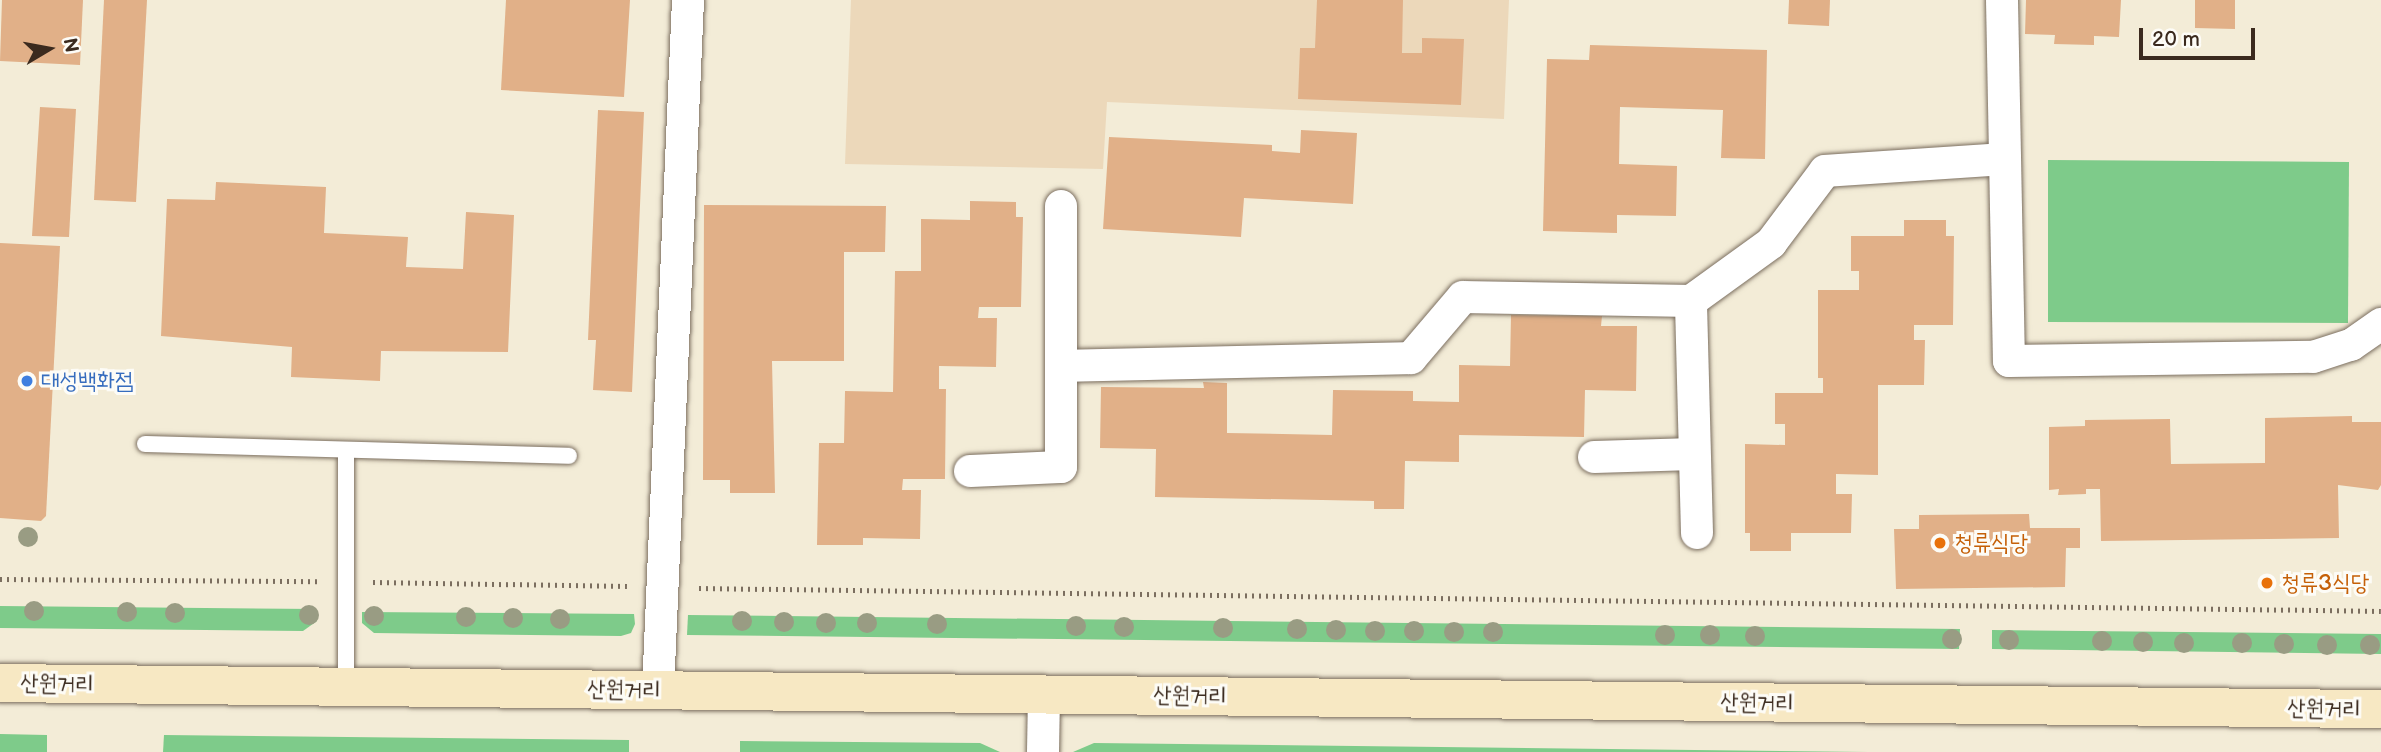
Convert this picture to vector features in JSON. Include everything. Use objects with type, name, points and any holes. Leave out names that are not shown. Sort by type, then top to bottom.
[{"type":"main road","name":"산원거리","points":[[0,683],[2381,709]]},
{"type":"street","points":[[658,690],[688,0]]},
{"type":"street","points":[[2002,0],[2009,361],[2313,357],[2351,345],[2381,324]]},
{"type":"street","points":[[1063,366],[1410,358],[1463,297],[1691,301],[1771,243],[1825,171],[2004,159]]},
{"type":"street","points":[[970,471],[1061,467],[1062,206]]},
{"type":"street","points":[[1691,301],[1696,533]]},
{"type":"street","points":[[1594,457],[1694,454]]},
{"type":"street","points":[[1043,752],[1044,695]]},
{"type":"lane","points":[[145,444],[569,456]]},
{"type":"lane","points":[[346,450],[346,687]]},
{"type":"path","points":[[0,579],[2381,611]]},
{"type":"shaded area","points":[[851,0],[1509,0],[1504,119],[1107,102],[1103,169],[845,164]]},
{"type":"green space","points":[[2048,160],[2349,162],[2348,323],[2048,322]]},
{"type":"green space","points":[[0,606],[316,609],[317,621],[303,631],[0,628]]},
{"type":"green space","points":[[362,612],[634,614],[635,624],[631,633],[621,636],[374,633],[362,623]]},
{"type":"green space","points":[[688,615],[1960,629],[1959,649],[687,635]]},
{"type":"green space","points":[[1992,630],[2381,634],[2381,654],[1992,649]]},
{"type":"green space","points":[[0,734],[47,735],[47,752],[0,752]]},
{"type":"green space","points":[[164,735],[629,740],[629,752],[163,752]]},
{"type":"green space","points":[[740,741],[980,743],[1000,752],[740,752]]},
{"type":"green space","points":[[1094,743],[1868,752],[1073,752]]},
{"type":"building","points":[[2,0],[83,0],[80,65],[0,61]]},
{"type":"building","points":[[104,0],[147,0],[136,202],[94,200]]},
{"type":"building","points":[[506,0],[630,0],[624,97],[501,90]]},
{"type":"building","points":[[1317,0],[1403,0],[1402,53],[1422,53],[1422,38],[1464,39],[1461,105],[1298,99],[1300,48],[1315,48]]},
{"type":"building","points":[[1789,0],[1830,0],[1829,26],[1788,24]]},
{"type":"building","points":[[2026,0],[2121,0],[2119,37],[2094,36],[2094,45],[2054,44],[2055,35],[2025,34]]},
{"type":"building","points":[[2195,0],[2235,0],[2235,29],[2195,28]]},
{"type":"building","points":[[1590,45],[1767,50],[1765,159],[1721,158],[1723,110],[1620,107],[1619,164],[1677,166],[1676,216],[1617,215],[1617,233],[1543,231],[1547,59],[1589,60]]},
{"type":"building","points":[[40,107],[76,109],[69,237],[32,236]]},
{"type":"building","points":[[598,110],[644,112],[632,392],[593,390],[596,340],[588,340]]},
{"type":"building","points":[[1301,130],[1357,133],[1353,204],[1244,198],[1241,237],[1103,229],[1109,137],[1272,145],[1272,151],[1300,153]]},
{"type":"building","points":[[216,182],[326,187],[324,233],[408,237],[406,267],[463,269],[466,212],[514,215],[508,352],[381,351],[380,381],[291,377],[292,347],[161,336],[167,199],[215,200]]},
{"type":"building","points":[[970,201],[1016,202],[1016,217],[1023,217],[1021,307],[979,307],[978,318],[997,318],[996,367],[939,366],[939,389],[946,389],[945,479],[903,479],[902,490],[921,490],[920,539],[863,538],[863,545],[817,545],[819,443],[844,443],[845,391],[893,392],[895,271],[921,271],[921,219],[970,220]]},
{"type":"building","points":[[704,205],[886,206],[885,252],[844,252],[844,361],[772,361],[775,493],[730,493],[730,480],[703,480]]},
{"type":"building","points":[[1904,220],[1946,220],[1946,236],[1954,236],[1953,325],[1914,325],[1914,340],[1925,340],[1924,385],[1878,385],[1878,475],[1836,474],[1836,494],[1852,494],[1851,533],[1791,533],[1791,551],[1750,551],[1750,533],[1745,533],[1745,444],[1785,445],[1785,424],[1775,424],[1775,393],[1823,393],[1823,378],[1818,378],[1818,290],[1859,290],[1859,271],[1851,271],[1851,236],[1904,236]]},
{"type":"building","name":"대성백화점","points":[[0,243],[60,246],[46,516],[41,521],[0,518]]},
{"type":"building","points":[[1511,315],[1602,316],[1601,326],[1637,326],[1636,391],[1585,390],[1584,437],[1459,435],[1459,462],[1405,461],[1404,509],[1374,509],[1374,501],[1155,497],[1156,449],[1100,448],[1101,387],[1204,388],[1203,382],[1227,383],[1227,433],[1332,435],[1333,390],[1413,391],[1413,401],[1459,402],[1459,365],[1510,366]]},
{"type":"building","points":[[2352,416],[2352,422],[2381,422],[2381,485],[2378,490],[2338,485],[2339,538],[2101,541],[2100,489],[2086,489],[2086,494],[2058,495],[2059,489],[2049,490],[2049,427],[2085,426],[2085,420],[2170,419],[2171,464],[2265,463],[2265,418]]},
{"type":"building","points":[[2029,514],[2030,528],[2080,528],[2080,548],[2066,548],[2065,587],[1896,589],[1894,529],[1919,529],[1919,515]]},
{"type":"place","name":"대성백화점","points":[[27,381]]},
{"type":"place","name":"청류식당","points":[[1940,543]]},
{"type":"place","name":"청류3식당","points":[[2267,583]]}]
